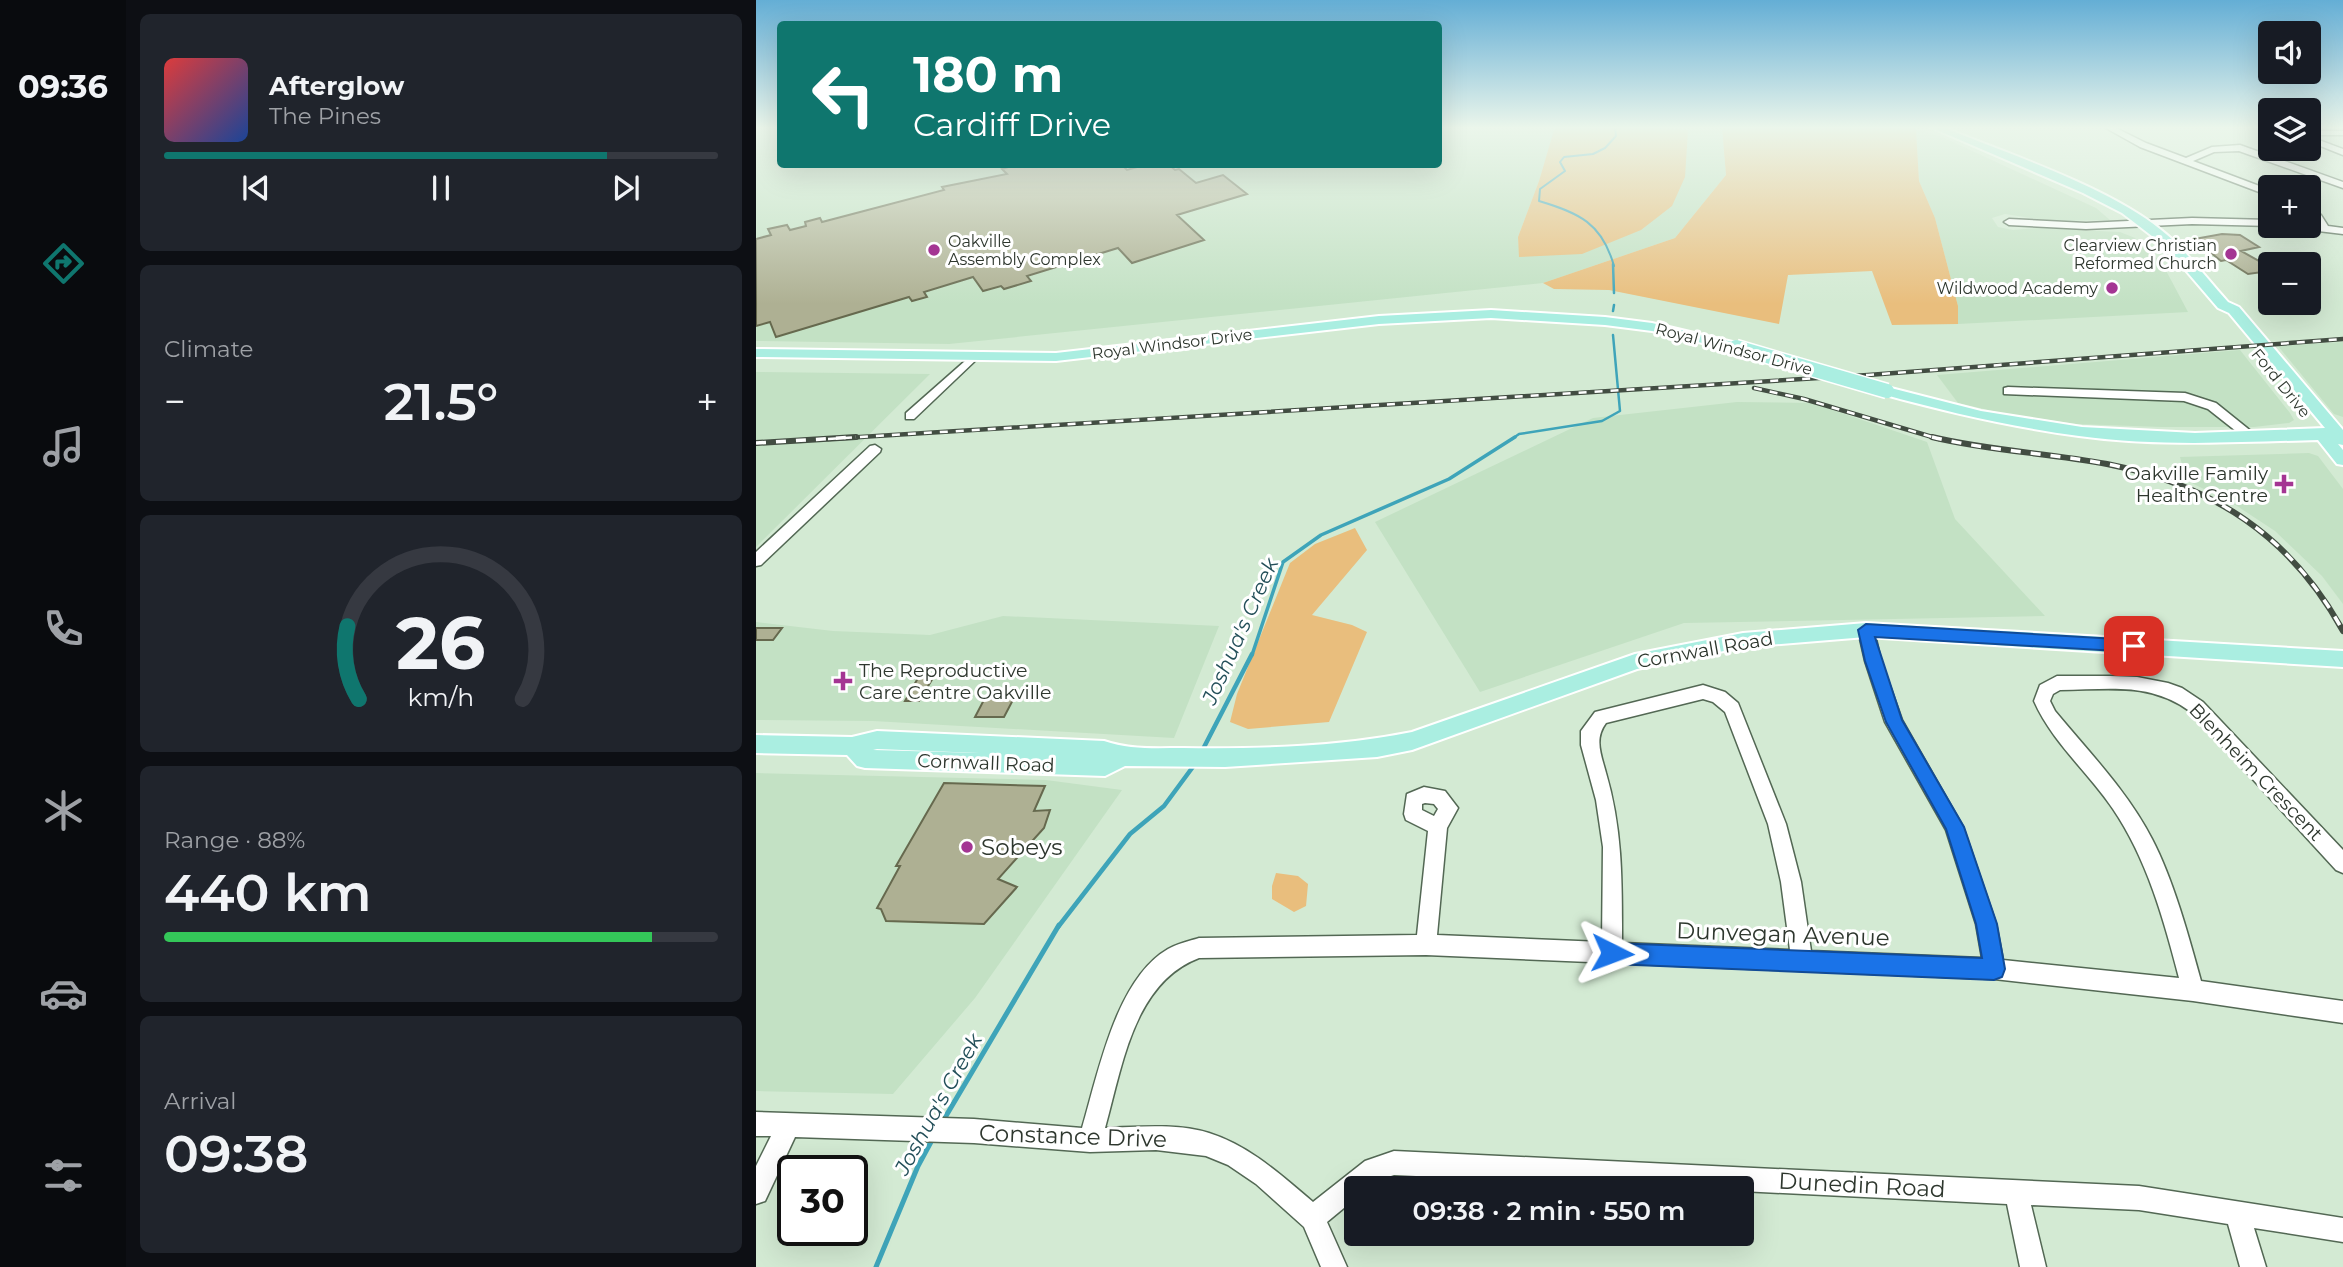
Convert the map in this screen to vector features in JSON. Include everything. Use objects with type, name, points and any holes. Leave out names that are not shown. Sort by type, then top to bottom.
[{"type":"main road","name":"Ford Drive","points":[[2072,186],[2140,224],[2160,243],[2172,248],[2223,305],[2234,310],[2334,432],[2343,460]]},
{"type":"main road","name":"Royal Windsor Drive","points":[[756,353],[1021,363],[1031,358],[1081,355],[1379,320],[1491,314],[1605,321],[1652,327],[1736,346],[1980,416],[2082,432],[2171,438],[2257,435],[2275,437],[2334,432]]},
{"type":"main road","name":"Royal Windsor Drive","points":[[756,360],[968,360]]},
{"type":"main road","name":"Cornwall Road","points":[[756,744],[852,746],[866,759],[1105,767],[1122,757],[1225,758],[1329,753],[1412,741],[1635,662],[1743,640],[1866,630],[2343,659]]},
{"type":"street","points":[[2009,222],[2070,226],[2224,221],[2258,222]]},
{"type":"street","points":[[2321,223],[2324,229]]},
{"type":"street","points":[[2321,229],[2343,231]]},
{"type":"street","points":[[909,416],[968,360]]},
{"type":"street","points":[[2008,391],[2185,397],[2212,406],[2257,435]]},
{"type":"street","points":[[756,561],[875,449]]},
{"type":"street","points":[[1866,630],[1873,661],[1894,722],[1954,827],[1986,924],[1994,969]]},
{"type":"street","name":"Blenheim Crescent","points":[[2193,990],[2178,934],[2146,844],[2119,802],[2049,716],[2042,701],[2046,690],[2057,683],[2144,685],[2179,694],[2197,707],[2343,864]]},
{"type":"street","points":[[1612,953],[1612,847],[1605,800],[1590,745],[1590,731],[1601,717],[1703,692],[1718,697],[1732,708],[1777,824],[1791,882],[1802,962]]},
{"type":"street","points":[[1426,945],[1438,827]]},
{"type":"street","name":"Dunvegan Avenue","points":[[1090,1140],[1127,1023],[1137,1000],[1159,967],[1185,950],[1199,948],[1426,945],[1994,969],[2193,990],[2343,1012]]},
{"type":"street","name":"Constance Drive","points":[[756,1124],[974,1131],[1090,1140],[1156,1138],[1208,1144],[1236,1157],[1264,1176],[1313,1218],[1334,1267]]},
{"type":"street","points":[[756,1192],[789,1125]]},
{"type":"street","name":"Dunedin Road","points":[[1313,1218],[1373,1169],[1394,1163],[2139,1198],[2343,1230]]},
{"type":"street","points":[[2016,1192],[2033,1267]]},
{"type":"street","points":[[2237,1213],[2253,1267]]},
{"type":"shaded area","points":[[756,186],[1537,186],[1518,237],[1520,257],[1614,186],[1717,186],[1675,238],[1543,283],[949,344],[756,341]]},
{"type":"shaded area","points":[[1537,186],[1681,186],[1672,206],[1641,230],[1582,254],[1519,257],[1518,237]]},
{"type":"shaded area","points":[[1717,186],[1921,186],[1935,218],[1958,306],[1958,324],[1892,325],[1872,271],[1788,275],[1779,324],[1609,290],[1554,289],[1543,283],[1675,238]]},
{"type":"shaded area","points":[[1921,186],[2049,186],[2096,208],[2110,220],[2049,221],[2005,214],[1992,218],[1998,227],[2013,230],[2037,228],[2120,232],[2135,238],[2162,263],[2188,312],[1958,324],[1958,306],[1935,218]]},
{"type":"shaded area","points":[[2343,342],[2343,417],[2334,414],[2278,346]]},
{"type":"shaded area","points":[[2240,350],[2294,420],[2254,427],[2076,424],[2001,413],[1958,403],[1937,375]]},
{"type":"shaded area","points":[[756,372],[930,374],[756,547]]},
{"type":"shaded area","points":[[1737,402],[1812,403],[1927,442],[1955,519],[2045,616],[1684,623],[1480,692],[1375,522],[1593,418]]},
{"type":"shaded area","points":[[2309,453],[2318,456],[2343,489],[2343,604],[2322,576],[2275,531],[2237,506],[2186,480],[2180,457]]},
{"type":"shaded area","points":[[1355,528],[1367,550],[1312,615],[1352,625],[1367,632],[1329,722],[1248,729],[1230,722],[1237,694],[1290,563],[1315,544]]},
{"type":"shaded area","points":[[1003,616],[1219,626],[1174,738],[873,721],[756,720],[756,622],[833,631],[930,635]]},
{"type":"shaded area","points":[[756,773],[1046,780],[1122,790],[975,998],[893,1094],[756,1091]]},
{"type":"shaded area","points":[[1276,873],[1298,876],[1308,884],[1306,906],[1294,912],[1272,899]]},
{"type":"building","name":"Oakville Assembly Complex","points":[[1237,186],[1247,194],[1177,215],[1204,240],[1132,263],[1118,248],[1027,276],[1031,281],[1004,289],[1001,286],[983,291],[973,277],[924,292],[927,297],[912,301],[909,297],[776,337],[770,322],[756,326],[756,239],[771,235],[768,229],[787,225],[790,230],[806,226],[805,222],[820,218],[822,222],[944,190],[942,187]]},
{"type":"building","name":"Clearview Christian Reformed Church","points":[[2222,234],[2240,235],[2259,247],[2241,251],[2258,260],[2258,273],[2248,274],[2226,260],[2221,261],[2194,239]]},
{"type":"building","points":[[756,628],[782,628],[773,640],[756,640]]},
{"type":"building","points":[[918,678],[933,678],[919,701],[905,701]]},
{"type":"building","points":[[986,696],[1015,696],[1004,717],[975,717]]},
{"type":"building","name":"Sobeys","points":[[944,783],[1045,786],[1034,811],[1050,810],[1044,828],[998,879],[1017,887],[984,924],[886,921],[881,909],[877,908],[900,866],[896,866]]},
{"type":"waterway","name":"Joshua's Creek","points":[[1544,186],[1540,189],[1539,201],[1566,210],[1587,222],[1603,239],[1614,266]]},
{"type":"waterway","name":"Joshua's Creek","points":[[1613,264],[1614,293]]},
{"type":"waterway","name":"Joshua's Creek","points":[[1613,311],[1614,305]]},
{"type":"waterway","name":"Joshua's Creek","points":[[1513,438],[1519,434],[1602,421],[1620,411],[1613,335]]},
{"type":"waterway","name":"Joshua's Creek","points":[[1252,655],[1283,562],[1321,535],[1449,479],[1513,438]]},
{"type":"waterway","name":"Joshua's Creek","points":[[1202,751],[1252,654]]},
{"type":"waterway","name":"Joshua's Creek","points":[[1058,927],[1130,834],[1164,806],[1195,764]]},
{"type":"waterway","name":"Joshua's Creek","points":[[943,1121],[1059,925]]},
{"type":"waterway","name":"Joshua's Creek","points":[[876,1267],[918,1166],[932,1140]]},
{"type":"railway","points":[[828,439],[1868,375],[2343,339]]},
{"type":"railway","points":[[1754,388],[1804,399],[1933,437]]},
{"type":"railway","points":[[756,443],[856,437]]},
{"type":"railway","points":[[1933,437],[1976,446],[2107,464],[2145,473],[2215,501],[2273,542],[2299,568],[2322,597],[2343,631]]},
{"type":"railway","points":[[1933,437],[1939,439]]},
{"type":"place","name":"Oakville Assembly Complex","points":[[934,250]]},
{"type":"place","name":"Clearview Christian Reformed Church","points":[[2231,254]]},
{"type":"place","name":"Wildwood Academy","points":[[2112,288]]},
{"type":"place","name":"Oakville Family Health Centre","points":[[2284,484]]},
{"type":"place","name":"The Reproductive Care Centre Oakville","points":[[843,681]]},
{"type":"place","name":"Sobeys","points":[[967,847]]},
{"type":"route","points":[[1612,953],[1994,969],[1986,924],[1954,827],[1894,722],[1873,661],[1866,630],[2134,646]]}]
